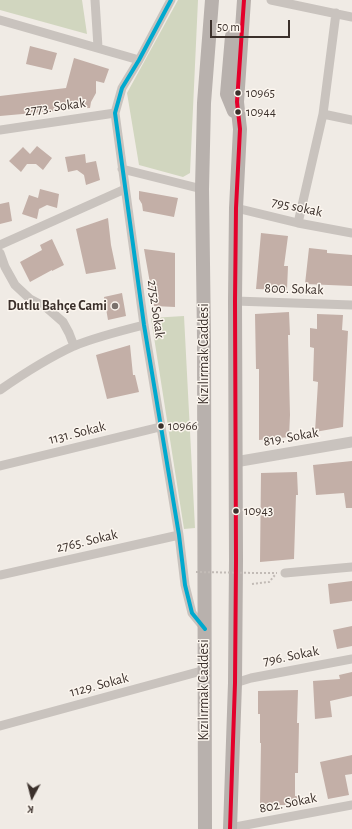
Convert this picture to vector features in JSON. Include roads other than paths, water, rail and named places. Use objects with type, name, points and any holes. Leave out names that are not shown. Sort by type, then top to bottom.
[{"type":"main road","name":"Kızılırmak Caddesi","points":[[205,829],[204,338],[202,189],[204,103],[212,0]]},
{"type":"main road","points":[[235,0],[227,94],[240,129]]},
{"type":"main road","name":"Kızılırmak Caddesi","points":[[230,829],[235,683],[235,301],[236,208],[240,129],[236,102],[244,0]]},
{"type":"street","points":[[95,0],[98,47]]},
{"type":"street","name":"2752 Sokak","points":[[171,0],[139,60],[122,88],[114,113],[144,325],[179,534],[185,585],[192,613],[204,629]]},
{"type":"street","points":[[271,0],[352,17]]},
{"type":"street","points":[[298,223],[323,114],[336,13]]},
{"type":"street","points":[[0,20],[139,60]]},
{"type":"street","name":"2773. Sokak","points":[[0,130],[114,113]]},
{"type":"street","points":[[323,114],[352,120]]},
{"type":"street","points":[[122,169],[202,189]]},
{"type":"street","points":[[0,245],[125,190]]},
{"type":"street","name":"795 sokak","points":[[236,208],[298,223],[352,233]]},
{"type":"street","points":[[0,252],[5,267],[14,285],[30,299],[48,308],[63,322],[74,346]]},
{"type":"street","name":"800. Sokak","points":[[235,301],[352,306]]},
{"type":"street","points":[[0,390],[29,370],[74,346],[108,334],[144,325]]},
{"type":"street","name":"1131. Sokak","points":[[0,466],[160,427]]},
{"type":"street","name":"819. Sokak","points":[[235,462],[352,442]]},
{"type":"street","name":"2765. Sokak","points":[[0,575],[179,534]]},
{"type":"street","points":[[285,572],[352,567]]},
{"type":"street","name":"796. Sokak","points":[[235,683],[251,678],[352,659]]},
{"type":"street","name":"1129. Sokak","points":[[0,726],[205,670]]},
{"type":"street","name":"802. Sokak","points":[[230,829],[352,805]]},
{"type":"place","name":"10965","points":[[238,93]]},
{"type":"place","name":"10944","points":[[238,112]]},
{"type":"place","name":"Dutlu Bahçe Cami","points":[[115,306]]},
{"type":"place","name":"10966","points":[[161,426]]},
{"type":"place","name":"10943","points":[[236,511]]}]
